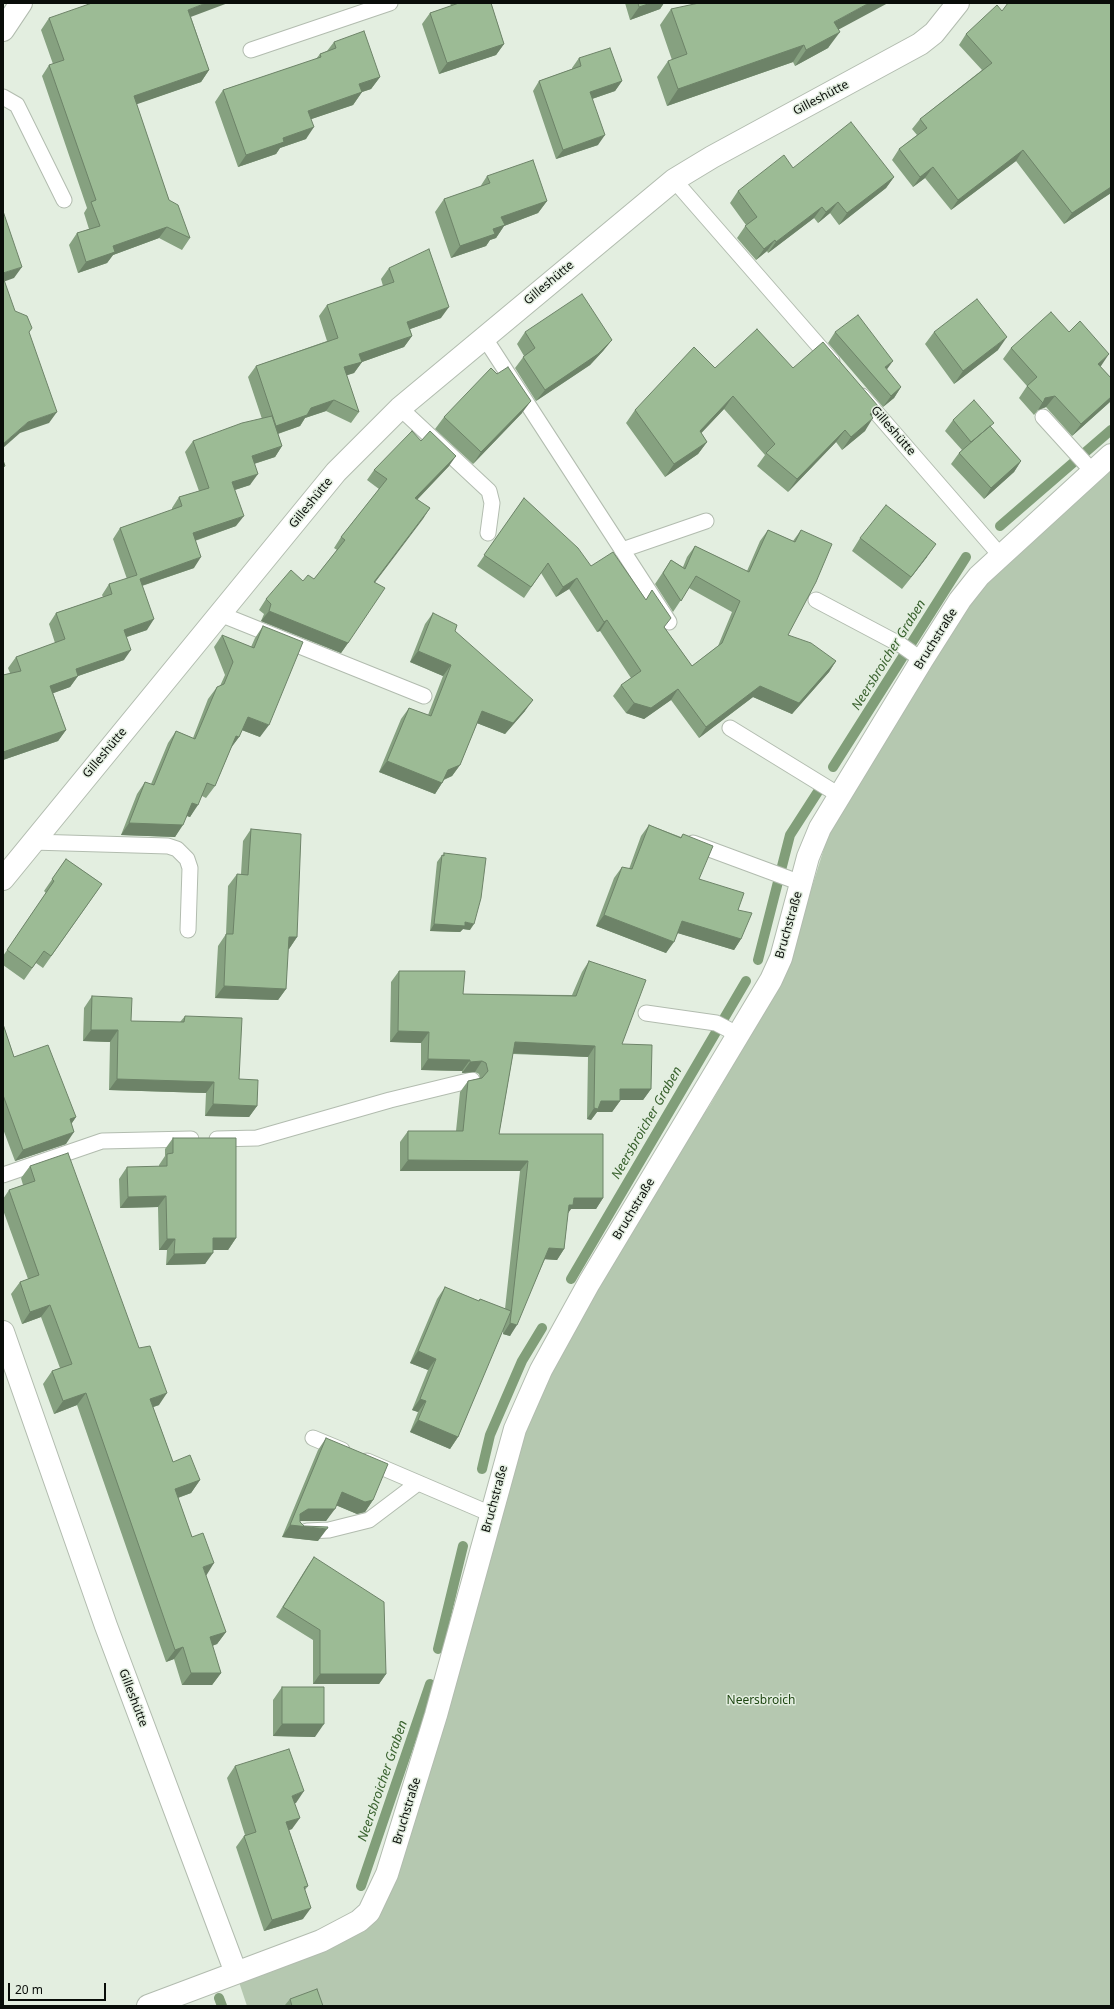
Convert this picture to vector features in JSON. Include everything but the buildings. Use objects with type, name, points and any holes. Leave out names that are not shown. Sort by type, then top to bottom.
[{"type":"street","points":[[3,30],[21,3]]},
{"type":"street","name":"Gilleshütte","points":[[3,879],[336,472],[400,408],[674,180],[712,157],[920,44],[934,33],[958,3]]},
{"type":"street","name":"Bruchstraße","points":[[236,1973],[321,1941],[359,1921],[368,1912],[387,1874],[434,1722],[484,1511],[515,1429],[541,1370],[727,1028],[763,996],[776,970],[795,881],[813,843],[827,788],[912,652],[1084,462],[1111,455]]},
{"type":"street","name":"Gilleshütte","points":[[3,1332],[106,1626],[236,1973]]},
{"type":"street","points":[[148,2006],[236,1973]]},
{"type":"lane","points":[[251,50],[390,3]]},
{"type":"lane","points":[[3,97],[17,105],[64,200]]},
{"type":"lane","points":[[674,180],[842,372]]},
{"type":"lane","points":[[484,337],[669,622]]},
{"type":"lane","name":"Gilleshütte","points":[[852,384],[1000,555]]},
{"type":"lane","points":[[400,408],[489,491],[492,503],[488,533]]},
{"type":"lane","points":[[1043,417],[1084,462]]},
{"type":"lane","points":[[622,550],[706,521]]},
{"type":"lane","points":[[816,600],[912,652]]},
{"type":"lane","points":[[220,614],[424,696]]},
{"type":"lane","points":[[730,728],[827,788]]},
{"type":"lane","points":[[680,838],[795,881]]},
{"type":"lane","points":[[32,842],[168,846],[177,849],[187,859],[190,868],[188,930]]},
{"type":"lane","points":[[646,1013],[727,1028]]},
{"type":"lane","points":[[3,1176],[102,1141],[257,1138],[390,1100],[472,1080]]},
{"type":"lane","points":[[313,1438],[484,1511]]},
{"type":"lane","points":[[300,1530],[329,1530],[369,1520],[418,1483]]},
{"type":"green space","name":"Neersbroich","points":[[1111,455],[1111,2006],[247,2006],[236,1973],[369,1912],[519,1445],[589,1283],[710,1105],[785,973],[831,826],[960,600]]},
{"type":"waterway","name":"Neersbroicher Graben","points":[[1000,526],[1111,430]]},
{"type":"waterway","name":"Neersbroicher Graben","points":[[833,767],[966,557]]},
{"type":"waterway","name":"Neersbroicher Graben","points":[[758,960],[790,835],[819,790]]},
{"type":"waterway","name":"Neersbroicher Graben","points":[[571,1279],[746,981]]},
{"type":"waterway","name":"Neersbroicher Graben","points":[[482,1469],[490,1435],[522,1361],[542,1328]]},
{"type":"waterway","name":"Neersbroicher Graben","points":[[438,1649],[463,1546]]},
{"type":"waterway","name":"Neersbroicher Graben","points":[[361,1886],[430,1684]]},
{"type":"waterway","name":"Neersbroicher Graben","points":[[219,1998],[222,2006]]}]
